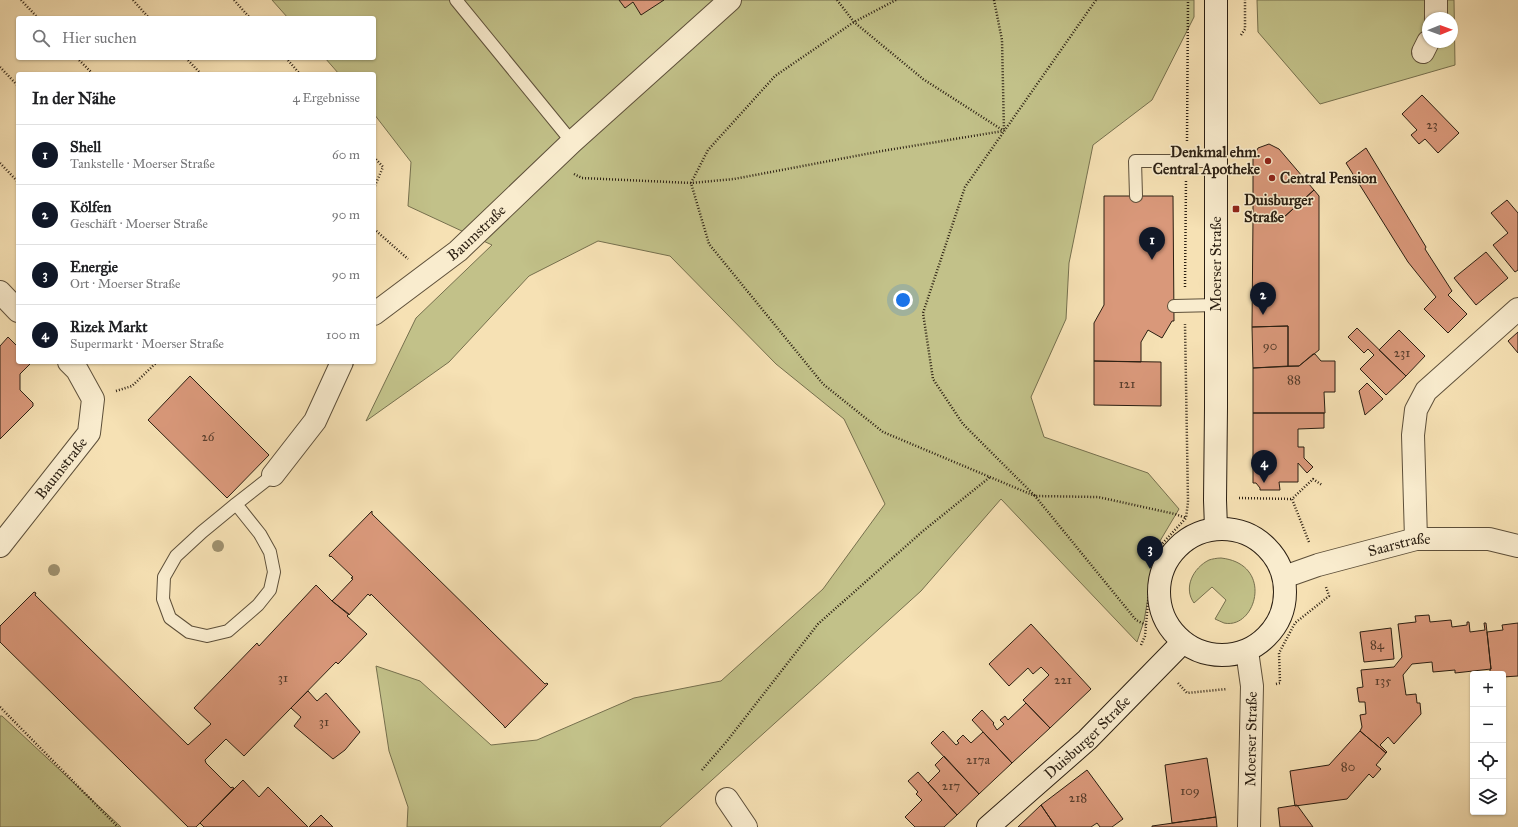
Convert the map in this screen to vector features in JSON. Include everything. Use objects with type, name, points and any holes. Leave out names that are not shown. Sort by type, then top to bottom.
[{"type":"street","name":"Baumstraße","points":[[376,313],[458,251],[550,162],[730,0]]},
{"type":"street","name":"Moerser Straße","points":[[1216,0],[1217,305],[1214,500],[1216,528]]},
{"type":"street","points":[[1436,0],[1436,12]]},
{"type":"street","points":[[0,292],[16,308]]},
{"type":"street","points":[[1416,539],[1413,435],[1416,410],[1426,391],[1518,309]]},
{"type":"street","points":[[71,364],[77,370],[93,399]]},
{"type":"street","points":[[273,475],[315,420],[341,364]]},
{"type":"street","name":"Baumstraße","points":[[0,546],[89,433],[93,399]]},
{"type":"street","points":[[1216,528],[1232,528],[1259,540],[1271,550],[1279,563],[1284,577],[1285,598],[1280,618],[1268,636],[1247,651],[1228,654],[1208,653],[1182,642],[1171,630],[1161,610],[1159,588],[1164,566],[1177,547],[1189,538],[1195,534],[1216,528]]},
{"type":"street","name":"Saarstraße","points":[[1284,577],[1318,565],[1416,539],[1489,539],[1518,546]]},
{"type":"street","name":"Duisburger Straße","points":[[988,827],[1087,740],[1182,642]]},
{"type":"street","name":"Moerser Straße","points":[[1247,651],[1252,686],[1250,827]]},
{"type":"street","points":[[727,799],[746,827]]},
{"type":"lane","points":[[456,0],[572,142]]},
{"type":"lane","points":[[1136,196],[1136,161],[1216,161]]},
{"type":"lane","points":[[1179,306],[1217,305]]},
{"type":"lane","points":[[236,504],[260,534],[270,552],[274,572],[270,590],[258,605],[228,631],[207,636],[189,632],[170,618],[163,599],[164,577],[176,556],[202,532],[236,504],[273,475]]},
{"type":"path","points":[[21,0],[36,16]]},
{"type":"path","points":[[133,0],[147,16]]},
{"type":"path","points":[[234,0],[248,16]]},
{"type":"path","points":[[837,0],[854,22],[923,79],[1004,131]]},
{"type":"path","points":[[896,0],[854,22],[775,76],[708,150],[691,183],[710,244],[823,384],[883,432],[1035,496],[1098,497],[1175,514],[1186,518]]},
{"type":"path","points":[[994,0],[1002,40],[1004,131]]},
{"type":"path","points":[[1096,0],[965,187],[923,313],[933,379],[963,424],[1035,496],[1136,620],[1146,626]]},
{"type":"path","points":[[1141,645],[1145,636],[1150,591],[1160,546],[1186,518],[1188,502],[1179,306],[1186,161],[1188,0]]},
{"type":"path","points":[[79,60],[91,72]]},
{"type":"path","points":[[188,60],[199,72]]},
{"type":"path","points":[[288,60],[298,72]]},
{"type":"path","points":[[0,68],[16,84]]},
{"type":"path","points":[[550,162],[582,178],[691,183],[734,179],[882,151],[1004,131]]},
{"type":"path","points":[[376,159],[383,167],[376,183]]},
{"type":"path","points":[[0,163],[16,180]]},
{"type":"path","points":[[376,231],[426,276]]},
{"type":"path","points":[[93,399],[132,386],[155,364]]},
{"type":"path","points":[[702,770],[727,741],[818,624],[923,531],[990,477]]},
{"type":"path","points":[[1237,498],[1292,499],[1313,479],[1322,485]]},
{"type":"path","points":[[1292,499],[1311,546]]},
{"type":"path","points":[[1280,683],[1279,652],[1295,623],[1329,596],[1325,583]]},
{"type":"path","points":[[1176,681],[1187,693],[1226,689]]},
{"type":"path","points":[[0,707],[118,827]]},
{"type":"shaded area","points":[[272,0],[1194,0],[1194,17],[1152,100],[1093,145],[1069,263],[1066,319],[1031,397],[1044,437],[1148,473],[1179,509],[1157,546],[1144,621],[1137,642],[1001,499],[921,591],[660,827],[407,827],[408,807],[389,751],[376,666],[420,681],[491,745],[537,740],[634,698],[721,681],[823,589],[885,504],[844,419],[776,364],[670,256],[598,241],[529,276],[449,362],[366,421],[416,318],[492,245],[408,206],[411,162],[376,117],[376,72],[337,72],[327,60],[376,60],[376,16],[286,16]]},
{"type":"shaded area","points":[[1257,0],[1454,0],[1454,12],[1422,12],[1422,48],[1455,48],[1455,65],[1320,104],[1258,32]]},
{"type":"shaded area","points":[[1221,558],[1238,563],[1249,572],[1254,583],[1255,595],[1251,607],[1245,617],[1235,622],[1224,623],[1215,619],[1226,600],[1212,587],[1194,603],[1189,591],[1191,579],[1198,568],[1209,560]]},
{"type":"shaded area","points":[[0,716],[2,716],[121,827],[0,827]]},
{"type":"building","points":[[619,0],[664,0],[641,15],[633,2],[625,8]]},
{"type":"building","points":[[1422,95],[1459,133],[1438,153],[1425,139],[1419,144],[1411,135],[1417,130],[1402,114]]},
{"type":"building","points":[[1269,144],[1279,149],[1314,190],[1283,218],[1253,218],[1253,158],[1258,148]]},
{"type":"building","points":[[1366,148],[1426,247],[1425,249],[1452,291],[1448,295],[1467,314],[1448,333],[1424,309],[1436,297],[1408,262],[1346,163]]},
{"type":"building","points":[[1314,190],[1319,196],[1319,350],[1299,366],[1288,366],[1288,326],[1252,327],[1253,218],[1283,218]]},
{"type":"building","points":[[1104,196],[1173,196],[1174,321],[1172,321],[1162,338],[1148,330],[1141,342],[1141,362],[1094,361],[1094,323],[1104,305]]},
{"type":"building","points":[[1507,200],[1518,213],[1518,270],[1515,272],[1493,245],[1508,233],[1491,213]]},
{"type":"building","points":[[1486,252],[1508,278],[1476,305],[1454,278]]},
{"type":"building","points":[[1288,326],[1288,366],[1253,368],[1252,327]]},
{"type":"building","points":[[1357,328],[1406,376],[1386,395],[1360,369],[1374,355],[1368,349],[1364,353],[1348,337]]},
{"type":"building","points":[[1399,330],[1425,356],[1406,376],[1379,350]]},
{"type":"building","points":[[1518,332],[1518,353],[1508,341]]},
{"type":"building","points":[[8,337],[16,345],[16,364],[30,364],[20,374],[20,390],[33,403],[33,406],[0,439],[0,346]]},
{"type":"building","points":[[1315,354],[1321,361],[1335,361],[1335,392],[1324,392],[1325,413],[1253,413],[1253,368],[1299,366]]},
{"type":"building","points":[[1094,361],[1161,362],[1161,406],[1094,405]]},
{"type":"building","points":[[190,376],[269,455],[227,498],[148,420]]},
{"type":"building","points":[[1367,383],[1383,399],[1365,415],[1359,391]]},
{"type":"building","points":[[1253,413],[1324,413],[1324,428],[1298,429],[1298,447],[1304,447],[1304,458],[1313,467],[1307,473],[1298,463],[1298,482],[1279,482],[1280,490],[1260,490],[1256,483],[1253,483]]},
{"type":"building","points":[[372,511],[372,514],[545,684],[548,684],[505,728],[371,594],[370,596],[368,594],[349,615],[332,601],[353,579],[351,578],[353,577],[329,555]]},
{"type":"building","points":[[316,585],[332,601],[349,614],[347,616],[367,634],[338,664],[336,662],[244,756],[226,739],[205,760],[206,763],[231,788],[234,788],[196,827],[188,827],[0,642],[0,626],[34,592],[36,593],[35,595],[188,745],[211,724],[194,708],[257,643],[259,646]]},
{"type":"building","points":[[1429,615],[1430,622],[1451,620],[1452,627],[1467,625],[1467,622],[1469,622],[1470,632],[1485,630],[1484,623],[1486,623],[1491,669],[1455,673],[1455,670],[1433,672],[1432,662],[1412,664],[1403,675],[1406,695],[1416,694],[1417,703],[1420,703],[1421,714],[1394,744],[1388,737],[1380,745],[1387,752],[1386,753],[1360,731],[1362,727],[1360,715],[1366,714],[1365,702],[1359,702],[1357,688],[1363,687],[1361,670],[1394,667],[1402,657],[1398,624],[1416,622],[1415,616]]},
{"type":"building","points":[[1518,623],[1518,676],[1506,677],[1506,671],[1490,671],[1487,632],[1503,630],[1502,625]]},
{"type":"building","points":[[1031,624],[1091,689],[1050,728],[1023,700],[1049,675],[1041,667],[1033,674],[1028,668],[1009,686],[989,664]]},
{"type":"building","points":[[1391,628],[1394,659],[1364,662],[1360,632]]},
{"type":"building","points":[[308,691],[317,701],[326,693],[360,732],[345,750],[333,759],[294,726],[301,717],[291,708]]},
{"type":"building","points":[[1026,703],[1050,728],[1012,763],[972,720],[982,710],[994,723],[993,724],[997,730],[1004,724],[1000,720],[1005,716],[1008,720]]},
{"type":"building","points":[[943,731],[956,745],[959,743],[957,741],[963,735],[971,743],[983,732],[1012,763],[979,794],[931,743]]},
{"type":"building","points":[[1360,731],[1386,753],[1376,765],[1381,769],[1373,778],[1369,774],[1347,799],[1295,806],[1290,771],[1329,765]]},
{"type":"building","points":[[944,756],[979,794],[957,815],[928,783],[940,771],[935,765]]},
{"type":"building","points":[[1207,758],[1216,817],[1172,823],[1165,765]]},
{"type":"building","points":[[1087,770],[1123,819],[1112,827],[1100,827],[1097,823],[1091,827],[1056,827],[1041,805]]},
{"type":"building","points":[[918,772],[957,815],[944,827],[915,827],[905,817],[922,800],[916,794],[918,792],[908,781]]},
{"type":"building","points":[[243,780],[259,797],[268,787],[308,827],[204,827],[200,823]]},
{"type":"building","points":[[1041,805],[1056,827],[1018,827]]},
{"type":"building","points":[[1297,805],[1313,827],[1280,827],[1278,808]]},
{"type":"building","points":[[321,815],[333,827],[309,827]]},
{"type":"building","points":[[1216,817],[1217,827],[1152,827],[1152,826]]},
{"type":"place","name":"Denkmal ehm. Central Apotheke","points":[[1268,161]]},
{"type":"place","name":"Central Pension","points":[[1272,178]]},
{"type":"place","name":"Duisburger Straße","points":[[1236,209]]},
{"type":"place","name":"Shell","points":[[1152,260]]},
{"type":"place","name":"Kölfen","points":[[1263,315]]},
{"type":"place","name":"Rizek Markt","points":[[1264,483]]},
{"type":"place","name":"Energie","points":[[1150,569]]}]
